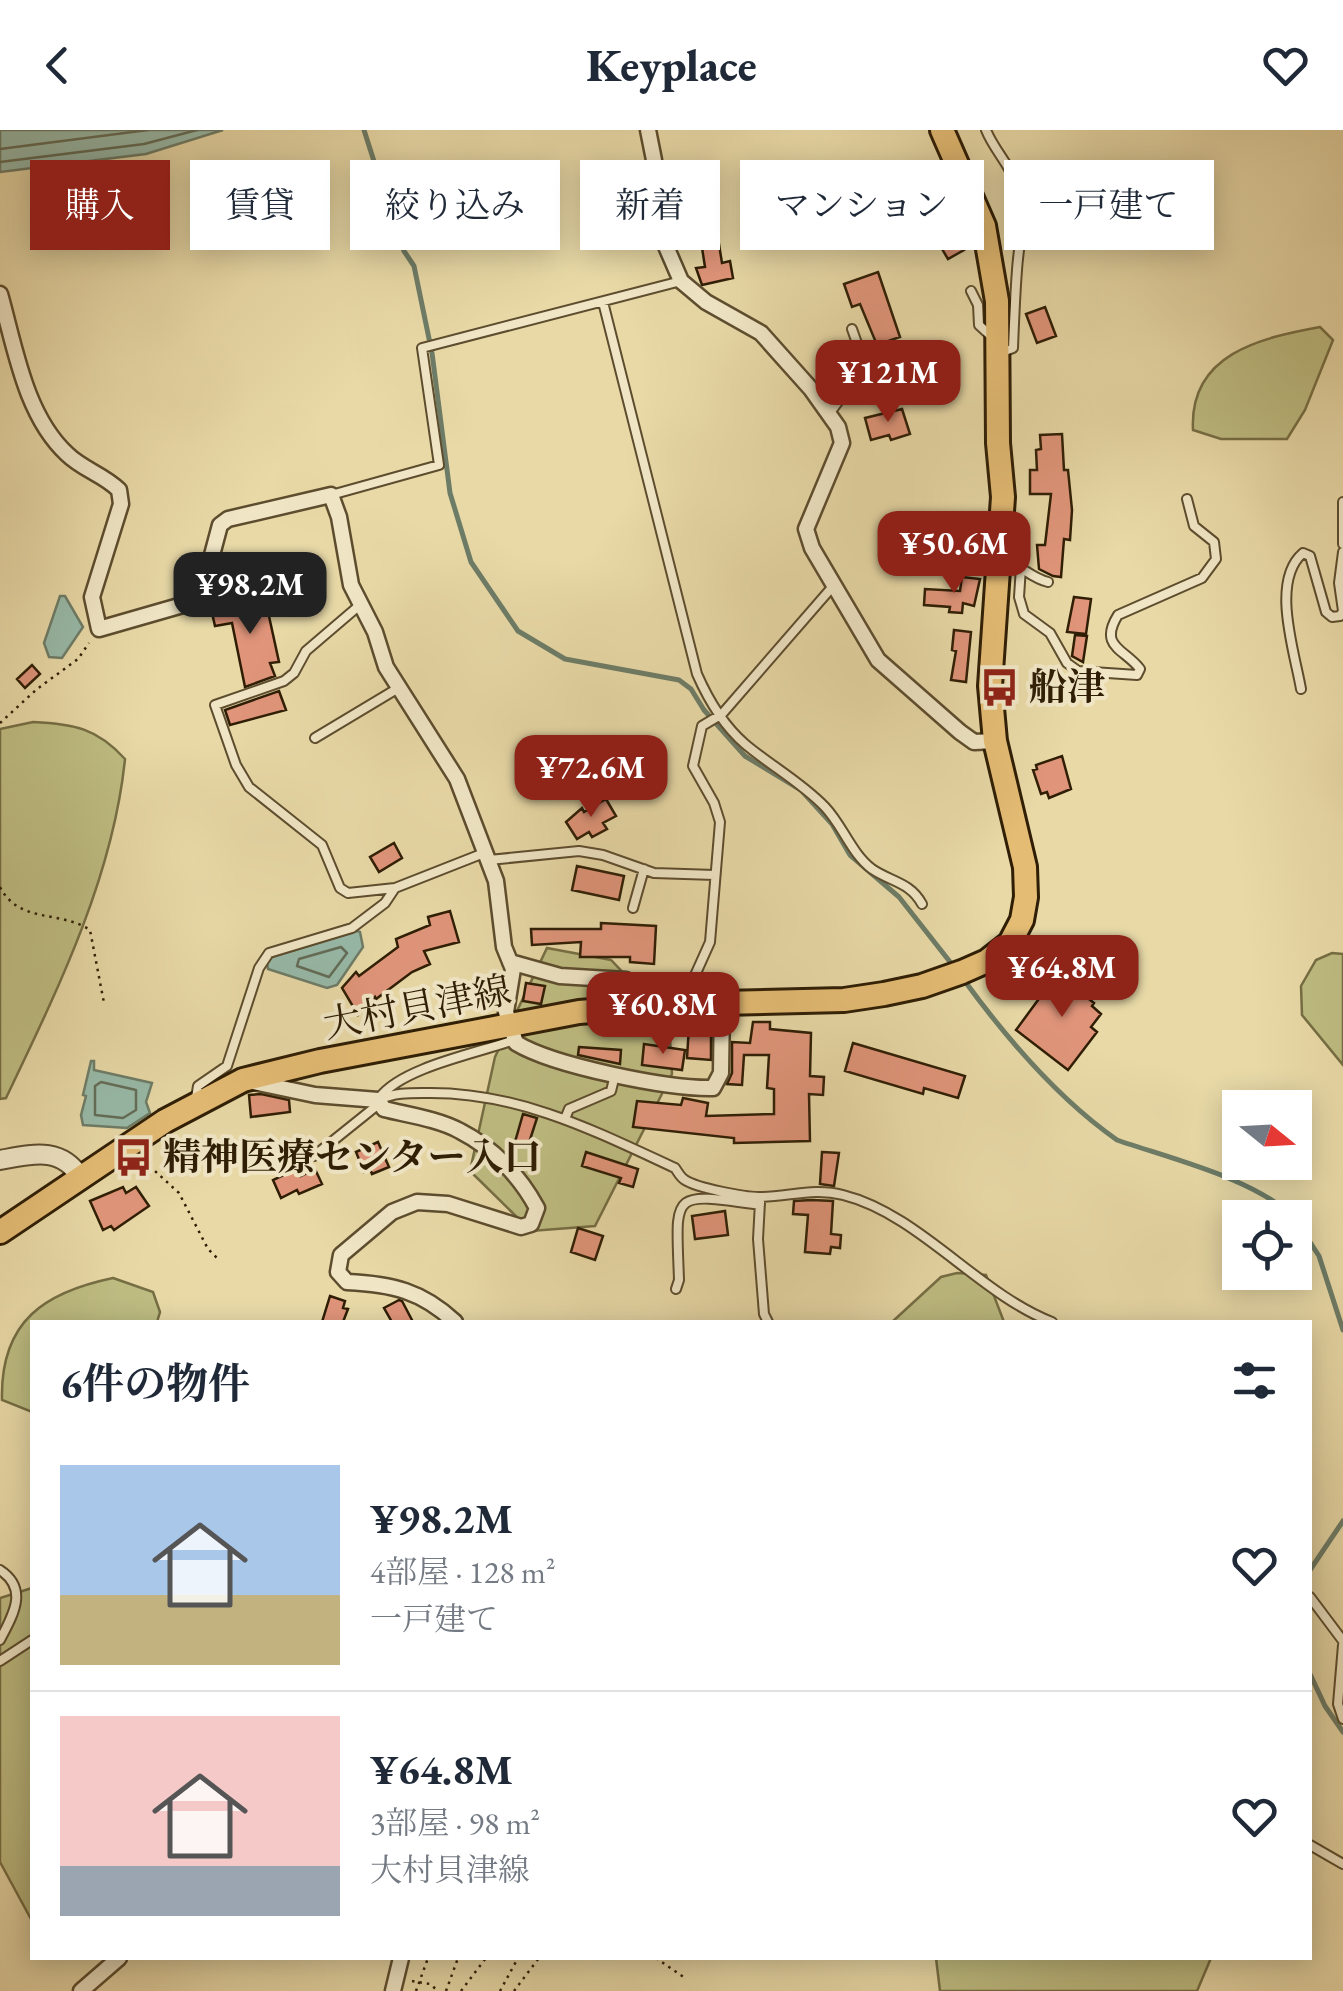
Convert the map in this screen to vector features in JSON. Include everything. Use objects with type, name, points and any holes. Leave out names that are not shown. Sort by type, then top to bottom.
[{"type":"main road","name":"大村貝津線","points":[[0,1232],[194,1104],[242,1080],[320,1061],[511,1033],[579,1012],[844,1000],[922,986],[987,962],[1010,942],[1022,920],[1026,897],[1025,867],[995,741],[990,686],[1011,563],[998,443],[996,301],[984,226],[942,130]]},
{"type":"street","points":[[648,130],[654,160],[652,203],[681,282],[706,302],[761,333],[812,389],[838,426],[842,443],[806,529],[812,548],[878,660],[974,742],[995,741]]},
{"type":"street","points":[[0,294],[24,378],[44,424],[68,456],[120,490],[121,504],[92,597],[99,630],[200,600],[216,533],[228,519],[331,495],[339,517],[351,585],[376,632],[386,667],[458,780],[496,881],[504,947],[512,970],[506,1012],[511,1033],[535,1054],[616,1074],[713,1088],[721,1073],[722,1003]]},
{"type":"street","points":[[510,962],[560,976],[626,980],[634,988],[638,1007]]},
{"type":"street","points":[[242,1080],[314,1096],[379,1102],[384,1108],[458,1129],[490,1151],[524,1184],[537,1208],[531,1224],[521,1226],[448,1204],[417,1202],[392,1212],[342,1255],[338,1272],[348,1282],[381,1284],[423,1296],[453,1320]]},
{"type":"street","points":[[0,1160],[38,1153],[61,1156],[80,1178]]},
{"type":"street","points":[[81,1991],[117,1960]]},
{"type":"street","points":[[394,1986],[400,1960]]},
{"type":"lane","points":[[971,291],[978,304],[979,325],[998,348],[1013,348],[1023,228],[1021,202],[1015,180],[994,151],[986,130]]},
{"type":"lane","points":[[331,495],[439,465],[422,348],[681,282]]},
{"type":"lane","points":[[603,302],[697,674],[711,704],[747,746],[811,793],[837,820],[852,849],[873,870],[909,886],[922,904]]},
{"type":"lane","points":[[852,329],[865,366],[882,391]]},
{"type":"lane","points":[[830,414],[865,366]]},
{"type":"lane","points":[[1011,563],[1024,614],[1050,632],[1066,663],[1091,674],[1137,675],[1140,669],[1136,663],[1114,647],[1111,637],[1118,615],[1202,578],[1216,559],[1214,542],[1194,526],[1187,499]]},
{"type":"lane","points":[[1302,689],[1285,603],[1289,577],[1297,558],[1303,554],[1310,556],[1326,612],[1332,617],[1340,616],[1343,502]]},
{"type":"lane","points":[[1011,563],[1036,580],[1048,582]]},
{"type":"lane","points":[[690,1004],[692,982],[710,942],[720,822],[693,766],[702,726],[722,714],[834,586]]},
{"type":"lane","points":[[361,604],[306,650],[294,673],[284,681],[215,705],[236,765],[250,787],[322,844],[340,888],[348,894],[394,888],[485,857],[579,852],[603,854],[676,876],[715,875]]},
{"type":"lane","points":[[315,738],[400,687]]},
{"type":"lane","points":[[632,908],[644,869]]},
{"type":"lane","points":[[194,1104],[198,1086],[227,1066],[262,961],[270,953],[352,928],[385,903],[394,888]]},
{"type":"lane","points":[[379,1102],[390,1085],[511,1033]]},
{"type":"lane","points":[[564,1119],[569,1109],[611,1091],[616,1074]]},
{"type":"lane","points":[[314,1156],[393,1093],[464,1093],[496,1097],[564,1119],[675,1168],[685,1180],[760,1201]]},
{"type":"lane","points":[[676,1289],[677,1216],[681,1206],[699,1196],[760,1201],[811,1190],[830,1192],[880,1209],[982,1278],[1023,1311],[1047,1320]]},
{"type":"lane","points":[[760,1201],[758,1238],[767,1320]]},
{"type":"lane","points":[[0,1570],[14,1581],[18,1596],[16,1610],[0,1640]]},
{"type":"lane","points":[[1312,1599],[1343,1643],[1338,1704],[1343,1719]]},
{"type":"lane","points":[[0,1661],[30,1641]]},
{"type":"lane","points":[[1312,1846],[1343,1864]]},
{"type":"path","points":[[0,723],[78,659],[99,630]]},
{"type":"path","points":[[0,887],[24,912],[76,920],[90,930],[104,1003]]},
{"type":"path","points":[[128,1147],[179,1192],[208,1250],[220,1261]]},
{"type":"path","points":[[416,1991],[427,1960]]},
{"type":"path","points":[[446,1991],[457,1960]]},
{"type":"path","points":[[461,1991],[484,1960]]},
{"type":"path","points":[[500,1991],[517,1960]]},
{"type":"path","points":[[514,1991],[537,1960]]},
{"type":"path","points":[[659,1960],[685,1978]]},
{"type":"path","points":[[394,1986],[420,1982],[438,1991]]},
{"type":"shaded area","points":[[1320,327],[1333,340],[1305,410],[1287,439],[1221,439],[1193,430],[1195,404],[1203,383],[1232,354],[1274,337]]},
{"type":"shaded area","points":[[33,722],[61,724],[94,734],[125,759],[119,803],[96,890],[44,1017],[6,1098],[0,1099],[0,729]]},
{"type":"shaded area","points":[[547,948],[611,960],[669,1021],[672,1074],[595,1226],[531,1231],[470,1171],[495,1057]]},
{"type":"shaded area","points":[[1332,953],[1343,954],[1343,1065],[1302,1015],[1301,986],[1316,960]]},
{"type":"shaded area","points":[[957,1273],[986,1275],[1003,1320],[894,1320],[941,1277]]},
{"type":"shaded area","points":[[113,1278],[153,1292],[160,1312],[158,1320],[30,1320],[30,1411],[2,1400],[3,1372],[19,1330],[48,1302]]},
{"type":"shaded area","points":[[30,1589],[30,1917],[0,1862],[0,1598]]},
{"type":"shaded area","points":[[936,1960],[1210,1960],[1197,1991],[940,1991]]},
{"type":"water","points":[[0,130],[223,130],[146,154],[97,160],[30,160],[30,168],[0,172]]},
{"type":"water","points":[[60,596],[65,596],[83,627],[62,658],[49,657],[44,643]]},
{"type":"water","points":[[357,931],[363,947],[337,985],[327,988],[268,969],[267,962],[272,957]]},
{"type":"water","points":[[91,1061],[94,1070],[152,1083],[146,1102],[150,1113],[127,1128],[83,1125],[83,1095]]},
{"type":"building","points":[[702,250],[720,250],[722,263],[730,261],[733,278],[702,285],[696,268],[705,267]]},
{"type":"building","points":[[943,250],[964,250],[948,259]]},
{"type":"building","points":[[878,272],[900,337],[877,345],[860,304],[852,307],[844,284]]},
{"type":"building","points":[[1045,307],[1056,336],[1037,343],[1026,314]]},
{"type":"building","points":[[902,409],[910,434],[891,440],[889,435],[871,440],[865,418]]},
{"type":"building","points":[[1062,434],[1072,510],[1070,540],[1064,539],[1061,577],[1039,569],[1037,545],[1045,545],[1051,494],[1030,494],[1030,470],[1037,470],[1040,435]]},
{"type":"building","points":[[962,577],[980,579],[974,606],[963,603],[962,613],[949,612],[950,607],[924,605],[925,589],[960,591]]},
{"type":"building","points":[[1074,597],[1091,599],[1086,634],[1067,632]]},
{"type":"building","points":[[265,598],[279,662],[270,663],[275,676],[245,687],[232,623],[215,626],[210,604]]},
{"type":"building","points":[[954,630],[971,632],[966,682],[951,680],[956,651],[952,650]]},
{"type":"building","points":[[1075,635],[1087,636],[1083,662],[1072,656]]},
{"type":"building","points":[[32,665],[40,674],[25,688],[17,679]]},
{"type":"building","points":[[279,691],[286,710],[230,725],[225,710]]},
{"type":"building","points":[[1062,756],[1071,789],[1049,798],[1047,792],[1041,794],[1033,770],[1036,765]]},
{"type":"building","points":[[606,799],[616,816],[603,823],[607,829],[577,839],[566,822],[582,808],[584,812]]},
{"type":"building","points":[[394,843],[402,858],[379,872],[370,857]]},
{"type":"building","points":[[577,866],[624,876],[619,900],[572,890]]},
{"type":"building","points":[[450,911],[459,942],[424,951],[430,964],[375,997],[358,1015],[342,988],[356,972],[359,976],[398,947],[396,939],[430,925],[428,917]]},
{"type":"building","points":[[601,923],[656,926],[654,964],[630,962],[630,957],[580,957],[581,942],[532,945],[531,929],[601,929]]},
{"type":"building","points":[[1063,966],[1086,983],[1079,991],[1101,1014],[1091,1027],[1097,1032],[1068,1070],[1016,1030]]},
{"type":"building","points":[[526,983],[545,986],[541,1004],[523,1001]]},
{"type":"building","points":[[753,1022],[770,1022],[770,1029],[811,1033],[810,1076],[824,1077],[823,1095],[809,1094],[810,1141],[734,1143],[734,1138],[633,1127],[637,1101],[681,1105],[683,1098],[708,1103],[706,1116],[774,1114],[774,1089],[767,1088],[769,1055],[744,1055],[742,1085],[727,1084],[732,1073],[732,1042],[750,1043]]},
{"type":"building","points":[[689,1026],[711,1028],[711,1060],[687,1058]]},
{"type":"building","points":[[853,1043],[965,1076],[958,1098],[924,1088],[923,1094],[845,1071]]},
{"type":"building","points":[[644,1044],[685,1050],[682,1070],[642,1065]]},
{"type":"building","points":[[579,1047],[621,1050],[620,1064],[578,1055]]},
{"type":"building","points":[[249,1095],[289,1100],[290,1112],[251,1117]]},
{"type":"building","points":[[523,1114],[537,1118],[528,1146],[515,1142]]},
{"type":"building","points":[[378,1142],[389,1167],[372,1174],[370,1169],[364,1172],[356,1152]]},
{"type":"building","points":[[586,1152],[638,1169],[633,1187],[619,1183],[621,1178],[582,1166]]},
{"type":"building","points":[[822,1152],[839,1153],[834,1186],[820,1184]]},
{"type":"building","points":[[298,1168],[301,1176],[315,1169],[322,1184],[281,1198],[273,1180]]},
{"type":"building","points":[[123,1187],[126,1193],[136,1187],[149,1206],[114,1230],[111,1226],[103,1230],[90,1201]]},
{"type":"building","points":[[794,1201],[833,1201],[831,1234],[841,1235],[840,1248],[831,1247],[830,1254],[805,1252],[808,1215],[793,1214]]},
{"type":"building","points":[[725,1211],[728,1235],[695,1239],[692,1216]]},
{"type":"building","points":[[578,1228],[603,1236],[595,1260],[571,1252]]},
{"type":"building","points":[[330,1296],[345,1301],[343,1308],[348,1309],[344,1320],[323,1320]]},
{"type":"building","points":[[402,1301],[412,1320],[391,1320],[384,1308]]},
{"type":"waterway","points":[[364,130],[395,227],[414,266],[432,353],[450,493],[471,562],[518,631],[565,659],[679,680],[691,689],[704,710],[745,756],[801,790],[832,824],[850,855],[899,897],[954,967]]},
{"type":"waterway","points":[[964,980],[1034,1066],[1074,1106],[1117,1140],[1235,1181],[1271,1200]]},
{"type":"waterway","points":[[1312,1245],[1343,1330]]},
{"type":"waterway","points":[[1312,1567],[1343,1521]]},
{"type":"waterway","points":[[1312,1678],[1343,1732]]},
{"type":"place","name":"船津","points":[[999,687]]},
{"type":"place","name":"精神医療センター入口","points":[[133,1157]]}]
